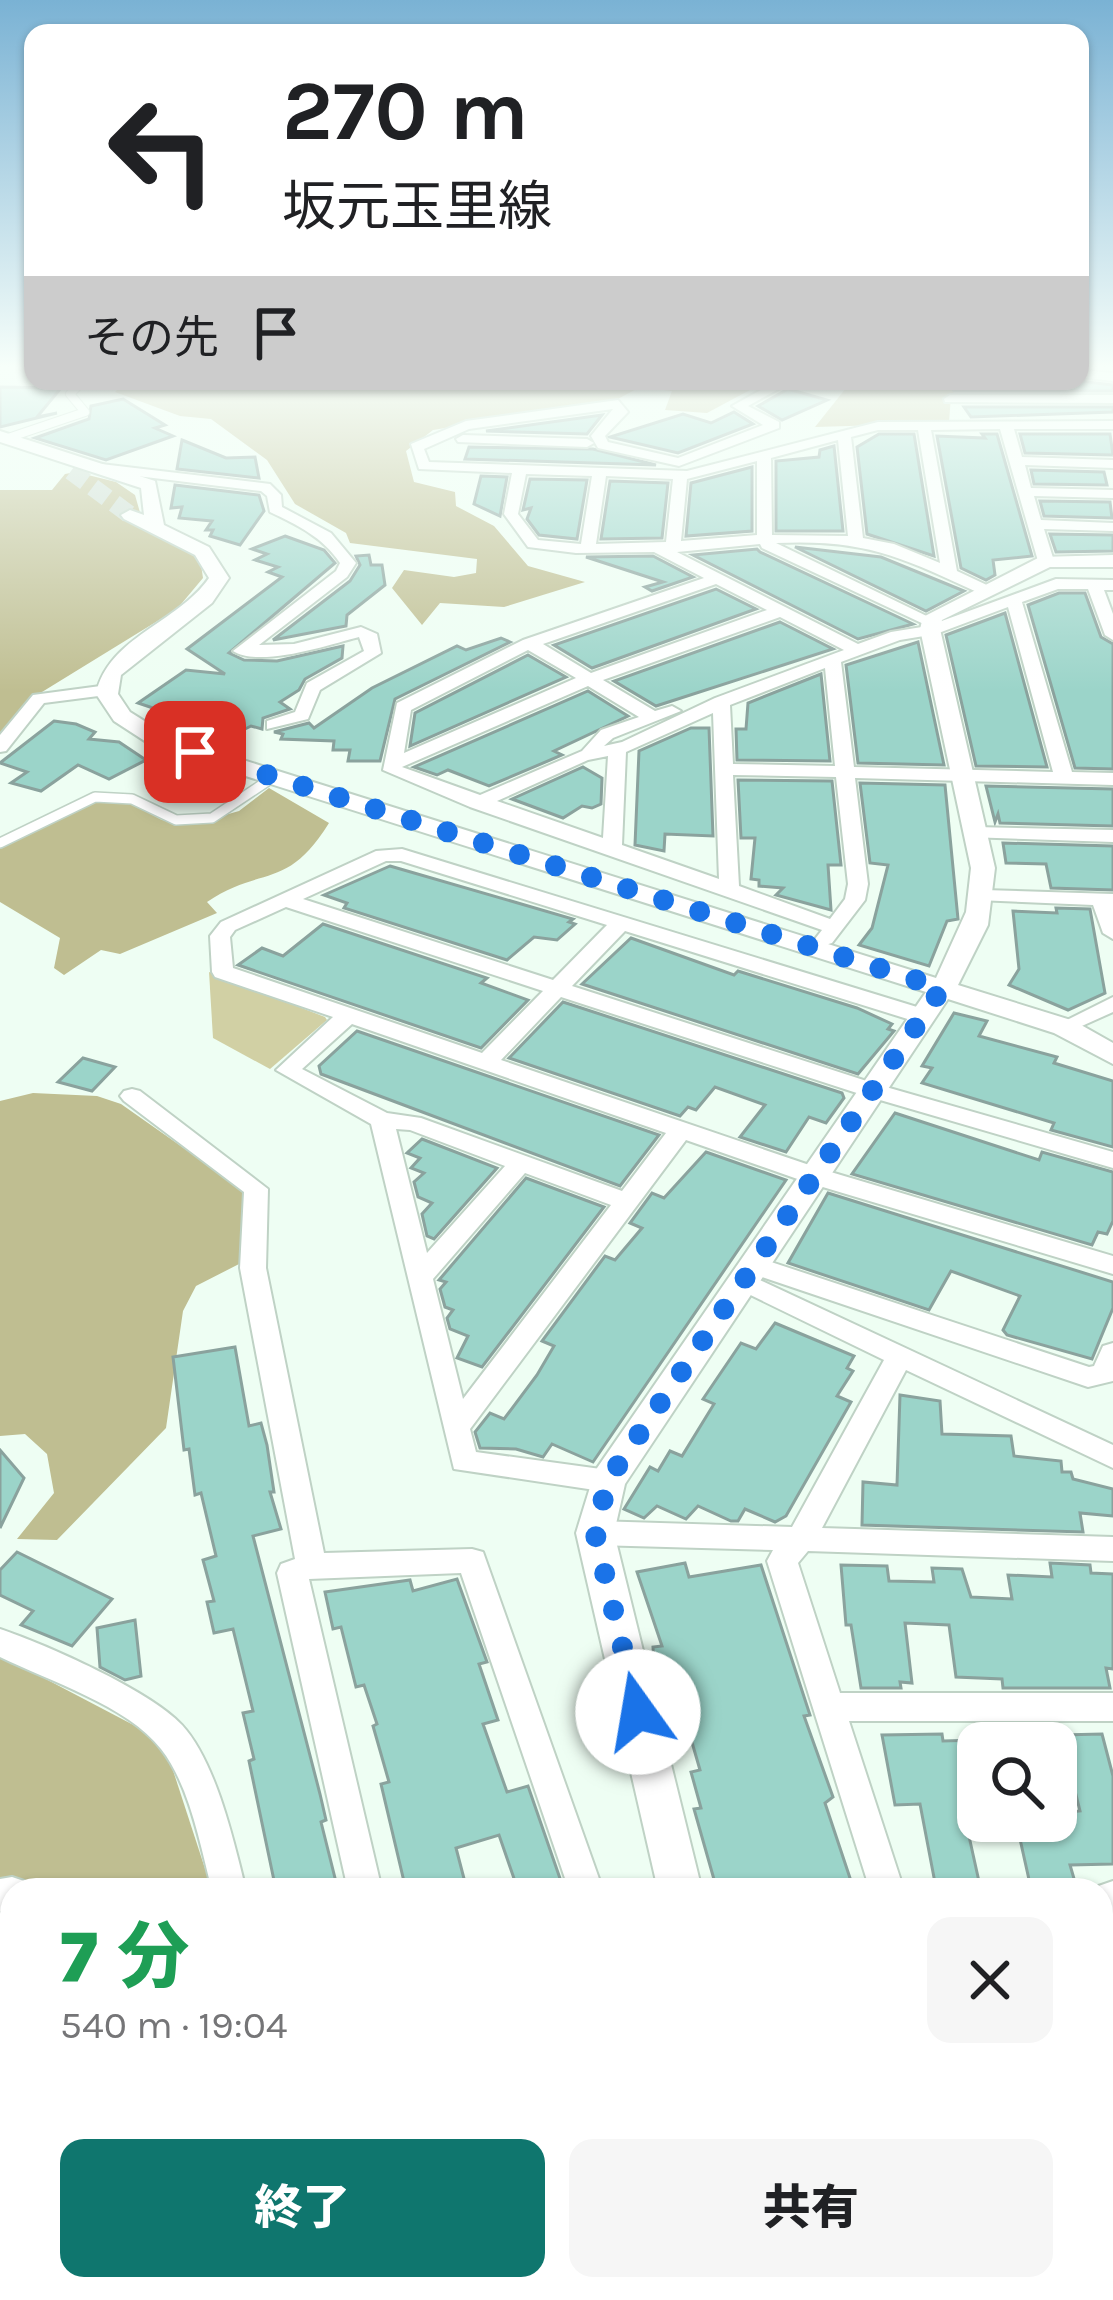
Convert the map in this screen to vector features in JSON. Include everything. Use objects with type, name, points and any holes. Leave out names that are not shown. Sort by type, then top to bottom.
[{"type":"street","points":[[116,477],[149,485],[155,527]]},
{"type":"street","points":[[168,477],[265,487],[274,495],[275,508],[328,536],[347,563],[342,574],[241,651],[294,649],[361,632],[371,637],[374,653],[314,686],[302,715],[273,724]]},
{"type":"street","points":[[518,477],[511,514],[531,542],[665,548],[762,541],[856,543],[887,548],[985,590]]},
{"type":"street","points":[[588,547],[599,477]]},
{"type":"street","points":[[665,548],[679,477]]},
{"type":"street","points":[[762,541],[764,477]]},
{"type":"street","points":[[849,477],[856,543]]},
{"type":"street","points":[[933,477],[950,575]]},
{"type":"street","points":[[1022,477],[1046,561]]},
{"type":"street","points":[[1026,492],[1113,494]]},
{"type":"street","points":[[130,515],[202,551],[219,578],[200,607],[121,659],[108,690],[122,719],[150,736],[1064,1027],[1113,1055]]},
{"type":"street","points":[[1035,524],[1113,526]]},
{"type":"street","points":[[762,541],[931,627]]},
{"type":"street","points":[[665,548],[857,650]]},
{"type":"street","points":[[931,627],[985,590],[1046,561],[1113,561]]},
{"type":"street","points":[[717,579],[530,643],[403,707],[393,764],[402,776],[834,927]]},
{"type":"street","points":[[1093,582],[1113,635]]},
{"type":"street","points":[[477,802],[582,756],[617,748],[857,650],[1056,584],[1113,585]]},
{"type":"street","points":[[1014,600],[1064,778]]},
{"type":"street","points":[[393,764],[589,679],[781,611]]},
{"type":"street","points":[[677,1878],[595,1533],[608,1480],[942,988],[978,926],[984,896],[975,833],[931,627]]},
{"type":"street","points":[[530,643],[654,718]]},
{"type":"street","points":[[817,950],[857,892],[832,659]]},
{"type":"street","points":[[0,747],[39,699],[108,690]]},
{"type":"street","points":[[582,756],[607,734],[721,702]]},
{"type":"street","points":[[721,702],[729,890]]},
{"type":"street","points":[[612,850],[617,748]]},
{"type":"street","points":[[724,769],[1113,779]]},
{"type":"street","points":[[975,833],[1113,836]]},
{"type":"street","points":[[922,1016],[402,855],[382,855],[228,926],[220,936],[224,972],[815,1176],[1113,1265]]},
{"type":"street","points":[[984,896],[1107,900],[1113,933]]},
{"type":"street","points":[[284,900],[871,1090],[1113,1160]]},
{"type":"street","points":[[485,1063],[621,923]]},
{"type":"street","points":[[1064,1027],[1113,1004]]},
{"type":"street","points":[[349,1015],[287,1070],[382,1120],[413,1123],[627,1202]]},
{"type":"street","points":[[132,1096],[256,1189],[253,1268],[311,1566]]},
{"type":"street","points":[[382,1120],[464,1461],[608,1480]]},
{"type":"street","points":[[456,1429],[681,1130]]},
{"type":"street","points":[[422,1276],[521,1163]]},
{"type":"street","points":[[750,1274],[1088,1377],[1104,1373],[1113,1353]]},
{"type":"street","points":[[750,1274],[900,1356],[1113,1457]]},
{"type":"street","points":[[883,1878],[782,1561],[801,1539],[900,1356]]},
{"type":"street","points":[[595,1533],[1113,1549]]},
{"type":"street","points":[[362,1878],[292,1573],[311,1566],[472,1561],[582,1878]]},
{"type":"street","points":[[0,1642],[148,1718],[172,1738],[216,1840],[226,1878]]},
{"type":"street","points":[[828,1707],[1113,1708]]},
{"type":"lane","points":[[0,843],[95,797],[132,799],[176,820],[212,818],[275,776]]},
{"type":"green space","points":[[209,972],[327,1020],[270,1069],[213,1038]]},
{"type":"shaded area","points":[[62,477],[116,482],[135,495],[141,516],[200,558],[203,578],[177,609],[29,700],[18,720],[0,737],[0,490],[52,490]]},
{"type":"shaded area","points":[[278,477],[413,477],[414,482],[455,492],[456,506],[494,526],[528,566],[585,582],[504,607],[440,603],[422,625],[392,588],[404,570],[454,577],[476,573],[477,559],[350,543],[346,533],[295,504]]},
{"type":"shaded area","points":[[269,788],[329,823],[300,859],[207,902],[217,913],[120,954],[101,950],[64,975],[54,968],[60,938],[0,902],[0,847],[100,800],[128,802],[162,820],[190,825],[239,811]]},
{"type":"shaded area","points":[[33,1093],[97,1096],[121,1104],[242,1189],[249,1200],[241,1263],[196,1286],[183,1311],[166,1428],[57,1540],[17,1539],[54,1493],[47,1454],[25,1434],[0,1436],[0,1101]]},
{"type":"shaded area","points":[[0,1655],[143,1730],[168,1755],[208,1878],[0,1878]]},
{"type":"building","points":[[481,477],[507,477],[500,516],[474,504]]},
{"type":"building","points":[[713,477],[752,477],[752,531],[686,536],[691,483]]},
{"type":"building","points":[[776,477],[837,477],[843,531],[776,531]]},
{"type":"building","points":[[860,477],[921,477],[934,556],[867,534]]},
{"type":"building","points":[[945,477],[1009,477],[1032,556],[993,560],[995,575],[986,580],[961,568]]},
{"type":"building","points":[[1033,477],[1105,477],[1107,485],[1034,484]]},
{"type":"building","points":[[530,479],[587,480],[577,539],[539,535],[527,519],[531,508],[523,510]]},
{"type":"building","points":[[610,481],[668,483],[662,538],[601,539]]},
{"type":"building","points":[[175,485],[259,495],[264,511],[240,545],[210,536],[213,530],[206,530],[212,521],[179,518],[182,507],[171,508]]},
{"type":"building","points":[[1040,501],[1110,502],[1112,518],[1044,516]]},
{"type":"building","points":[[1050,534],[1113,535],[1113,551],[1056,552]]},
{"type":"building","points":[[285,536],[324,550],[335,563],[229,653],[244,660],[277,661],[343,646],[342,658],[305,679],[299,690],[280,702],[290,709],[263,718],[262,729],[251,726],[233,735],[138,703],[186,670],[225,674],[187,649],[282,577],[268,572],[278,567],[255,560],[267,554],[252,549]]},
{"type":"building","points":[[795,547],[881,557],[964,591],[926,611]]},
{"type":"building","points":[[757,549],[913,624],[858,639],[693,555]]},
{"type":"building","points":[[369,555],[371,565],[382,565],[385,585],[347,615],[346,626],[273,640],[350,581],[360,565],[356,556]]},
{"type":"building","points":[[653,556],[693,577],[652,591],[645,587],[663,582],[586,557]]},
{"type":"building","points":[[716,589],[756,609],[592,668],[554,645]]},
{"type":"building","points":[[1059,593],[1085,593],[1101,637],[1113,644],[1113,769],[1075,768],[1028,605]]},
{"type":"building","points":[[1005,613],[1047,767],[976,766],[946,635]]},
{"type":"building","points":[[780,622],[833,649],[656,706],[614,681]]},
{"type":"building","points":[[501,638],[510,642],[395,699],[380,761],[348,761],[350,750],[333,750],[334,741],[281,739],[283,734],[274,732],[309,723],[314,728],[372,688],[457,646],[466,650]]},
{"type":"building","points":[[918,642],[944,765],[858,763],[846,665]]},
{"type":"building","points":[[528,655],[566,677],[410,746],[415,713]]},
{"type":"building","points":[[821,674],[830,761],[737,760],[736,729],[746,729],[748,703]]},
{"type":"building","points":[[588,691],[628,716],[554,751],[562,755],[489,786],[448,770],[437,775],[414,767]]},
{"type":"building","points":[[54,721],[95,732],[89,739],[119,742],[146,760],[109,779],[78,765],[41,791],[11,783],[27,772],[0,763]]},
{"type":"building","points":[[691,728],[709,728],[713,836],[665,834],[664,851],[635,845],[639,751]]},
{"type":"building","points":[[583,767],[602,778],[601,804],[582,806],[563,818],[512,799]]},
{"type":"building","points":[[738,780],[832,781],[841,865],[828,865],[831,910],[776,895],[783,888],[759,886],[759,880],[751,879],[755,838],[741,838]]},
{"type":"building","points":[[860,783],[945,785],[958,919],[947,921],[929,966],[859,945],[872,928],[888,865],[870,863]]},
{"type":"building","points":[[986,786],[1113,789],[1113,826],[1000,823],[998,814],[995,822]]},
{"type":"building","points":[[1003,843],[1113,846],[1113,890],[1051,888],[1046,864],[1006,863]]},
{"type":"building","points":[[390,866],[573,919],[569,922],[575,924],[557,940],[534,937],[507,960],[344,908],[347,903],[324,895]]},
{"type":"building","points":[[1056,908],[1090,909],[1105,993],[1068,1010],[1009,985],[1019,969],[1013,911],[1057,913]]},
{"type":"building","points":[[323,924],[487,978],[481,983],[528,1000],[481,1048],[238,965],[262,948],[283,956]]},
{"type":"building","points":[[631,938],[734,975],[738,971],[857,1008],[892,1024],[888,1029],[894,1031],[858,1074],[582,984]]},
{"type":"building","points":[[563,1002],[842,1093],[844,1098],[826,1123],[809,1117],[786,1152],[740,1137],[765,1105],[715,1087],[696,1110],[688,1107],[680,1116],[509,1058]]},
{"type":"building","points":[[954,1013],[987,1021],[979,1036],[1057,1057],[1054,1063],[1113,1081],[1113,1147],[1051,1130],[1054,1123],[922,1083],[932,1068],[922,1066]]},
{"type":"building","points":[[357,1031],[659,1135],[620,1186],[321,1074],[319,1066]]},
{"type":"building","points":[[83,1058],[115,1067],[92,1091],[58,1082]]},
{"type":"building","points":[[895,1113],[1039,1160],[1042,1152],[1113,1172],[1113,1221],[1107,1234],[1098,1232],[1092,1245],[852,1174]]},
{"type":"building","points":[[422,1139],[497,1168],[434,1239],[427,1236],[422,1214],[432,1203],[418,1197],[414,1182],[424,1173],[411,1168],[420,1158],[407,1153]]},
{"type":"building","points":[[706,1152],[786,1180],[593,1462],[552,1444],[543,1457],[516,1449],[480,1448],[475,1432],[490,1413],[504,1419],[537,1375],[554,1346],[542,1341],[605,1256],[615,1260],[642,1228],[630,1223],[652,1193],[664,1198]]},
{"type":"building","points":[[526,1178],[604,1207],[482,1367],[457,1358],[468,1336],[450,1329],[447,1318],[453,1310],[445,1307],[440,1289],[446,1282],[439,1280]]},
{"type":"building","points":[[828,1193],[1113,1282],[1113,1308],[1092,1359],[1007,1335],[1003,1330],[1020,1296],[951,1271],[929,1310],[788,1263]]},
{"type":"building","points":[[775,1323],[854,1356],[847,1368],[853,1371],[837,1396],[851,1402],[786,1516],[775,1522],[745,1509],[738,1521],[731,1521],[698,1506],[686,1519],[657,1506],[644,1518],[624,1509],[650,1467],[658,1471],[670,1451],[682,1456],[714,1404],[703,1399],[741,1343],[756,1349]]},
{"type":"building","points":[[235,1347],[249,1426],[261,1423],[274,1492],[270,1492],[281,1529],[253,1536],[320,1794],[326,1820],[321,1822],[335,1878],[273,1878],[243,1713],[253,1711],[233,1629],[214,1633],[207,1602],[214,1601],[203,1560],[216,1556],[201,1493],[195,1495],[189,1449],[184,1450],[173,1357]]},
{"type":"building","points":[[900,1395],[940,1401],[942,1434],[1011,1436],[1014,1456],[1061,1461],[1062,1472],[1071,1472],[1073,1479],[1113,1489],[1113,1516],[1080,1513],[1083,1532],[862,1525],[863,1482],[897,1485]]},
{"type":"building","points":[[0,1450],[24,1478],[0,1528]]},
{"type":"building","points":[[17,1552],[112,1599],[72,1646],[21,1625],[33,1611],[0,1595],[0,1570]]},
{"type":"building","points":[[685,1563],[689,1577],[761,1565],[810,1715],[804,1716],[833,1797],[825,1803],[850,1878],[714,1878],[694,1809],[701,1808],[691,1772],[700,1770],[674,1680],[655,1682],[653,1647],[662,1646],[637,1572]]},
{"type":"building","points":[[1050,1563],[1090,1565],[1091,1573],[1113,1574],[1113,1669],[1106,1668],[1110,1688],[1003,1688],[1002,1679],[956,1677],[949,1625],[905,1623],[912,1683],[900,1682],[901,1688],[861,1688],[851,1625],[846,1625],[841,1565],[887,1566],[889,1581],[934,1582],[932,1568],[962,1569],[971,1597],[1012,1599],[1008,1575],[1052,1577]]},
{"type":"building","points":[[457,1579],[487,1662],[479,1664],[498,1720],[483,1724],[507,1792],[528,1786],[560,1878],[514,1878],[499,1835],[456,1848],[464,1878],[403,1878],[381,1784],[389,1782],[373,1726],[377,1724],[364,1685],[356,1687],[341,1627],[333,1629],[325,1592],[410,1580],[413,1591]]},
{"type":"building","points":[[135,1620],[141,1676],[125,1680],[100,1667],[97,1628]]},
{"type":"building","points":[[942,1734],[943,1741],[957,1741],[957,1842],[970,1842],[978,1878],[934,1878],[920,1804],[895,1805],[882,1735]]},
{"type":"building","points":[[1102,1734],[1113,1776],[1113,1864],[1070,1865],[1074,1878],[1029,1878],[1021,1842],[1077,1842],[1077,1735]]},
{"type":"tunnel","points":[[79,477],[130,515]]},
{"type":"route","points":[[195,752],[942,988],[608,1480],[595,1533],[638,1712]]}]
